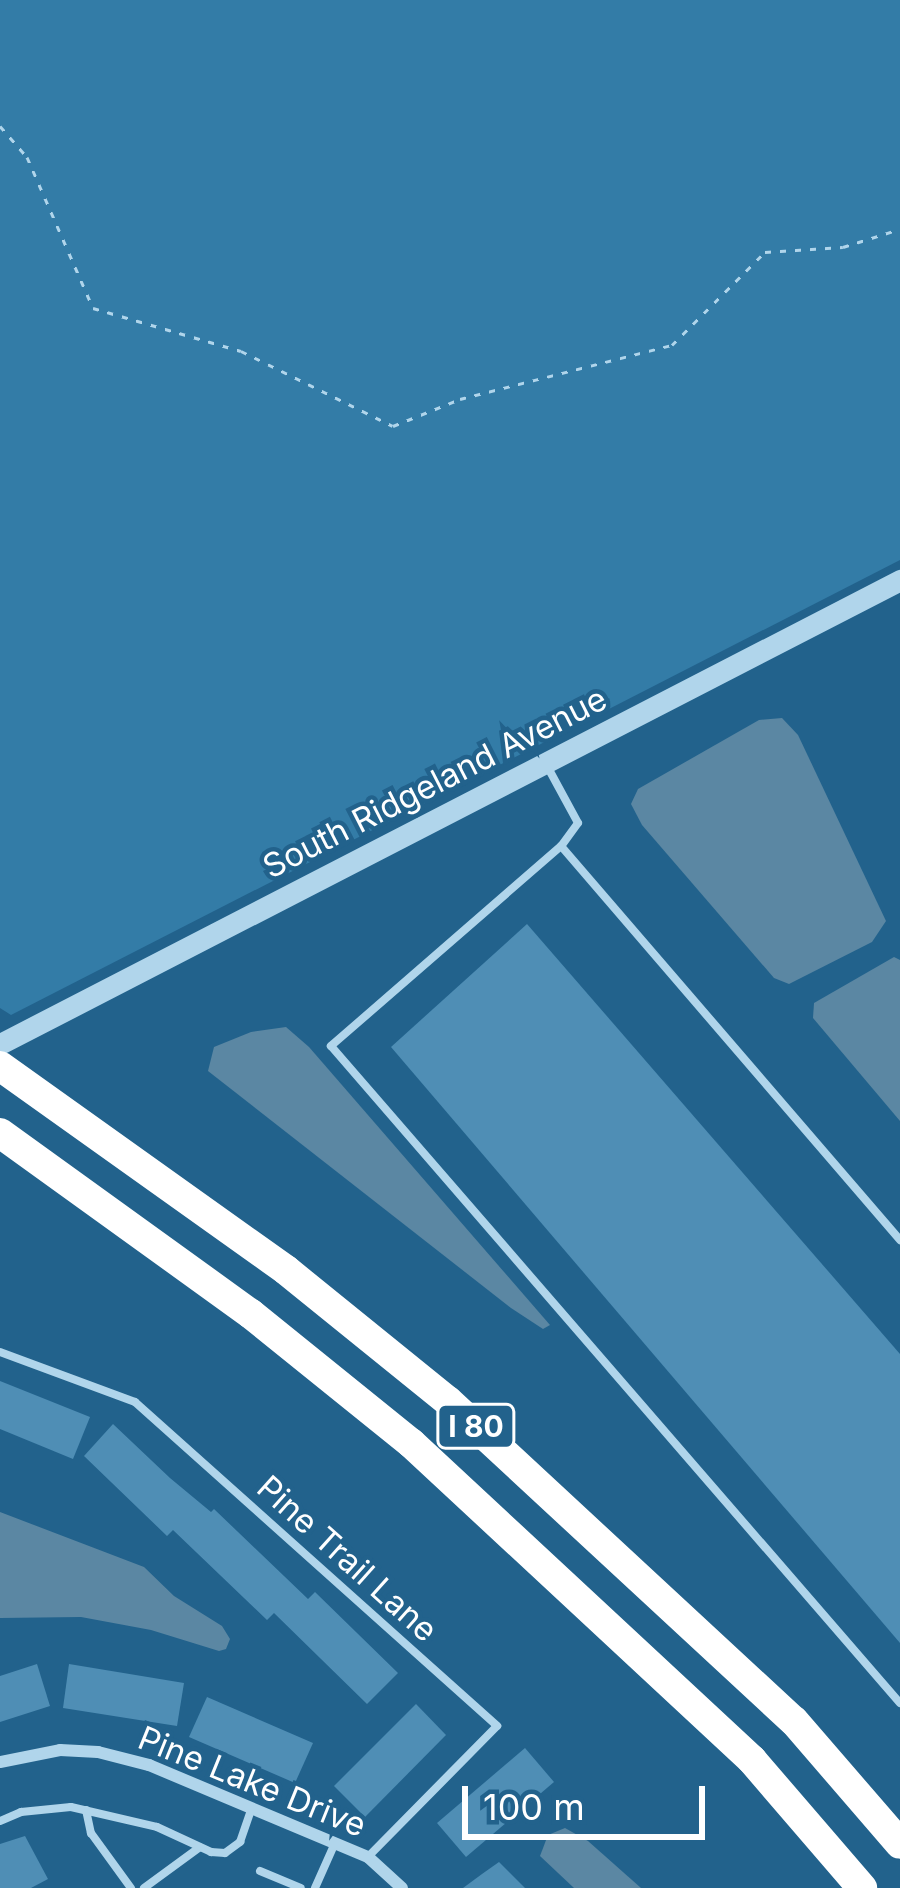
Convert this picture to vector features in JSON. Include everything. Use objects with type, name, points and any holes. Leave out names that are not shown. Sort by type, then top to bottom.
[{"type":"highway","name":"I 80","points":[[0,1066],[286,1270],[448,1401],[794,1721],[900,1844]]},
{"type":"highway","name":"I 80","points":[[0,1133],[251,1314],[428,1458],[752,1760],[862,1888]]},
{"type":"street","name":"South Ridgeland Avenue","points":[[0,1044],[900,580]]},
{"type":"street","name":"Pine Lake Drive","points":[[0,1762],[60,1750],[98,1751],[149,1765],[368,1857],[402,1888]]},
{"type":"lane","points":[[545,762],[578,823],[561,846],[331,1046],[900,1703]]},
{"type":"lane","points":[[561,846],[900,1240]]},
{"type":"lane","name":"Pine Trail Lane","points":[[0,1352],[135,1402],[497,1726],[368,1857]]},
{"type":"lane","points":[[0,1821],[21,1812],[86,1810],[157,1827],[211,1852],[233,1850],[252,1808]]},
{"type":"lane","points":[[86,1810],[91,1833],[131,1888]]},
{"type":"lane","points":[[316,1888],[335,1843]]},
{"type":"lane","points":[[144,1888],[200,1847]]},
{"type":"lane","points":[[260,1871],[301,1888]]},
{"type":"path","points":[[0,126],[27,157],[93,308],[241,351],[394,426],[460,399],[672,345],[766,252],[843,247],[900,230]]},
{"type":"shaded area","points":[[0,0],[900,0],[900,560],[11,1015],[0,1008]]},
{"type":"shaded area","points":[[782,718],[798,735],[886,921],[872,942],[789,984],[774,978],[642,825],[631,804],[638,789],[759,720]]},
{"type":"shaded area","points":[[894,957],[900,960],[900,1121],[813,1018],[814,1003]]},
{"type":"shaded area","points":[[286,1027],[309,1047],[550,1325],[543,1329],[511,1308],[208,1071],[214,1047],[251,1032]]},
{"type":"shaded area","points":[[0,1512],[144,1567],[174,1596],[222,1626],[230,1639],[226,1649],[81,1617],[0,1618]]},
{"type":"shaded area","points":[[565,1828],[588,1841],[641,1888],[574,1888],[540,1856],[548,1835]]},
{"type":"building","points":[[527,924],[900,1354],[900,1643],[391,1047]]},
{"type":"building","points":[[0,1381],[90,1417],[73,1459],[0,1429]]},
{"type":"building","points":[[113,1424],[170,1478],[211,1512],[214,1509],[308,1599],[315,1592],[398,1673],[367,1704],[274,1613],[267,1620],[173,1530],[167,1536],[84,1456]]},
{"type":"building","points":[[37,1664],[50,1706],[0,1722],[0,1676]]},
{"type":"building","points":[[69,1664],[184,1683],[177,1726],[63,1708]]},
{"type":"building","points":[[207,1697],[313,1743],[295,1783],[189,1737]]},
{"type":"building","points":[[416,1704],[446,1735],[365,1817],[334,1786]]},
{"type":"building","points":[[525,1748],[554,1782],[466,1857],[437,1823]]},
{"type":"building","points":[[25,1836],[48,1879],[31,1888],[0,1888],[0,1844]]},
{"type":"building","points":[[499,1862],[525,1888],[463,1888],[482,1874]]}]
